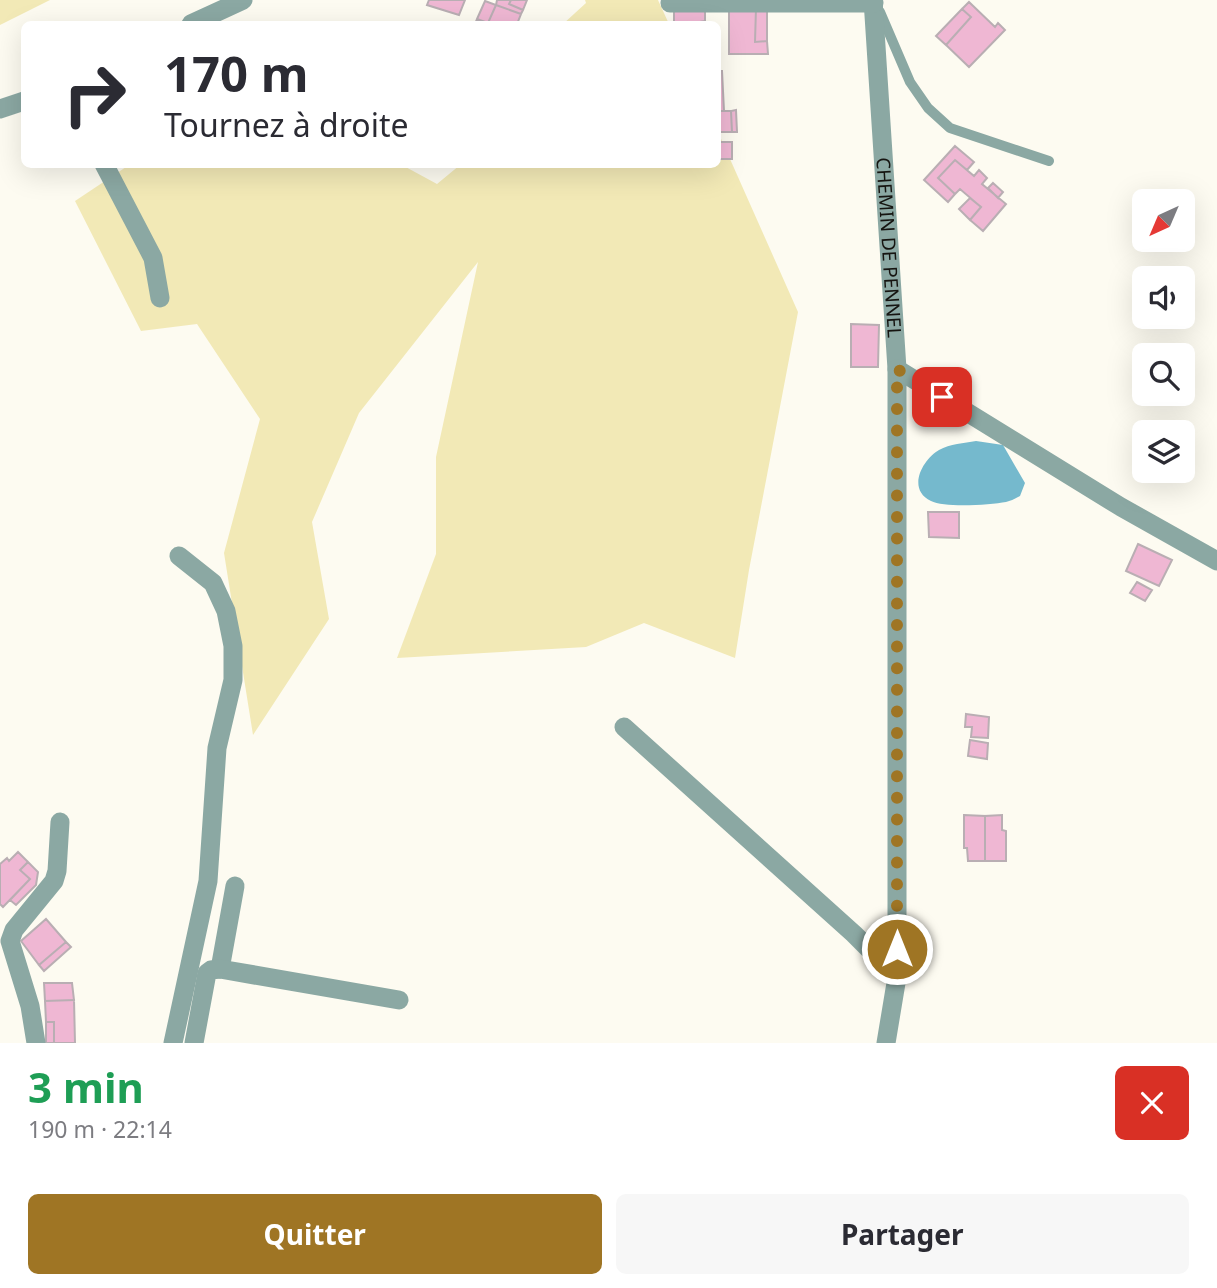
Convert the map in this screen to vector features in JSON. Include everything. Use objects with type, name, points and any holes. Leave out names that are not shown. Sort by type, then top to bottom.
[{"type":"street","points":[[198,21],[243,0]]},
{"type":"street","points":[[670,3],[874,1]]},
{"type":"street","name":"CHEMIN DE PENNEL","points":[[874,1],[897,369],[897,977],[886,1043]]},
{"type":"street","points":[[0,109],[21,102]]},
{"type":"street","points":[[106,168],[153,258],[160,298]]},
{"type":"street","points":[[897,369],[1121,507],[1217,561]]},
{"type":"street","points":[[173,1043],[208,881],[217,748],[233,680],[233,646],[226,611],[213,583],[179,556]]},
{"type":"street","points":[[624,727],[854,934],[897,977]]},
{"type":"street","points":[[36,1043],[30,1006],[10,942],[14,930],[54,881],[60,822]]},
{"type":"street","points":[[220,969],[235,886]]},
{"type":"street","points":[[194,1043],[207,973],[211,970],[220,969],[399,1000]]},
{"type":"lane","points":[[874,1],[910,82],[928,108],[950,128],[1048,161]]},
{"type":"shaded area","points":[[0,0],[50,0],[0,25]]},
{"type":"shaded area","points":[[585,0],[658,0],[668,21],[566,21],[586,3]]},
{"type":"shaded area","points":[[721,139],[798,312],[735,658],[644,623],[586,647],[397,658],[436,554],[436,457],[478,262],[359,413],[312,522],[329,619],[253,735],[224,553],[260,419],[197,324],[141,331],[75,201],[124,168],[408,168],[437,184],[456,168],[721,168]]},
{"type":"water","points":[[976,441],[1003,445],[1025,483],[1020,496],[1006,502],[946,505],[924,496],[918,482],[927,460],[948,446]]},
{"type":"building","points":[[429,0],[465,0],[459,15],[427,5]]},
{"type":"building","points":[[497,0],[511,0],[509,4],[523,10],[521,14],[496,5]]},
{"type":"building","points":[[511,0],[527,0],[523,10],[509,4]]},
{"type":"building","points":[[485,1],[496,5],[489,21],[477,19]]},
{"type":"building","points":[[969,2],[995,27],[998,23],[1005,30],[969,67],[946,45],[971,17],[962,9]]},
{"type":"building","points":[[496,5],[521,14],[518,21],[489,21]]},
{"type":"building","points":[[767,7],[767,41],[755,42],[756,8]]},
{"type":"building","points":[[756,8],[755,42],[767,41],[768,54],[729,54],[729,9]]},
{"type":"building","points":[[962,9],[971,17],[946,45],[936,36]]},
{"type":"building","points":[[674,11],[705,11],[705,21],[674,21]]},
{"type":"building","points":[[721,71],[722,71],[724,111],[721,111]]},
{"type":"building","points":[[736,110],[737,132],[732,132],[731,111]]},
{"type":"building","points":[[721,111],[731,111],[732,132],[721,132]]},
{"type":"building","points":[[721,142],[732,142],[732,159],[721,159]]},
{"type":"building","points":[[955,146],[974,162],[967,170],[955,160],[938,178],[955,194],[948,202],[924,180]]},
{"type":"building","points":[[955,160],[974,176],[979,170],[987,178],[982,184],[1006,204],[983,231],[970,220],[981,207],[960,189],[955,194],[938,178]]},
{"type":"building","points":[[993,183],[1003,192],[998,198],[988,188]]},
{"type":"building","points":[[970,198],[981,207],[970,220],[959,209]]},
{"type":"building","points":[[851,324],[879,325],[878,367],[851,367]]},
{"type":"building","points":[[928,512],[959,512],[959,538],[929,537]]},
{"type":"building","points":[[1138,544],[1172,560],[1159,586],[1126,571]]},
{"type":"building","points":[[1137,582],[1152,590],[1145,601],[1130,593]]},
{"type":"building","points":[[966,714],[989,717],[988,738],[971,737],[972,727],[965,727]]},
{"type":"building","points":[[970,740],[988,743],[987,759],[968,756]]},
{"type":"building","points":[[964,815],[985,816],[985,861],[968,861],[967,848],[964,848]]},
{"type":"building","points":[[1002,815],[1002,830],[1006,831],[1006,861],[985,861],[985,816]]},
{"type":"building","points":[[18,852],[28,862],[20,870],[30,879],[3,907],[0,904],[0,864],[7,858],[9,861]]},
{"type":"building","points":[[28,862],[38,872],[36,885],[16,905],[10,900],[30,879],[20,870]]},
{"type":"building","points":[[46,919],[66,942],[39,965],[21,941]]},
{"type":"building","points":[[66,942],[71,947],[44,971],[39,965]]},
{"type":"building","points":[[44,983],[72,983],[74,1000],[45,1001]]},
{"type":"building","points":[[74,1000],[75,1043],[54,1043],[54,1022],[46,1022],[45,1001]]},
{"type":"building","points":[[46,1022],[54,1022],[54,1043],[46,1043]]},
{"type":"route","points":[[897,949],[897,369],[942,397]]}]
